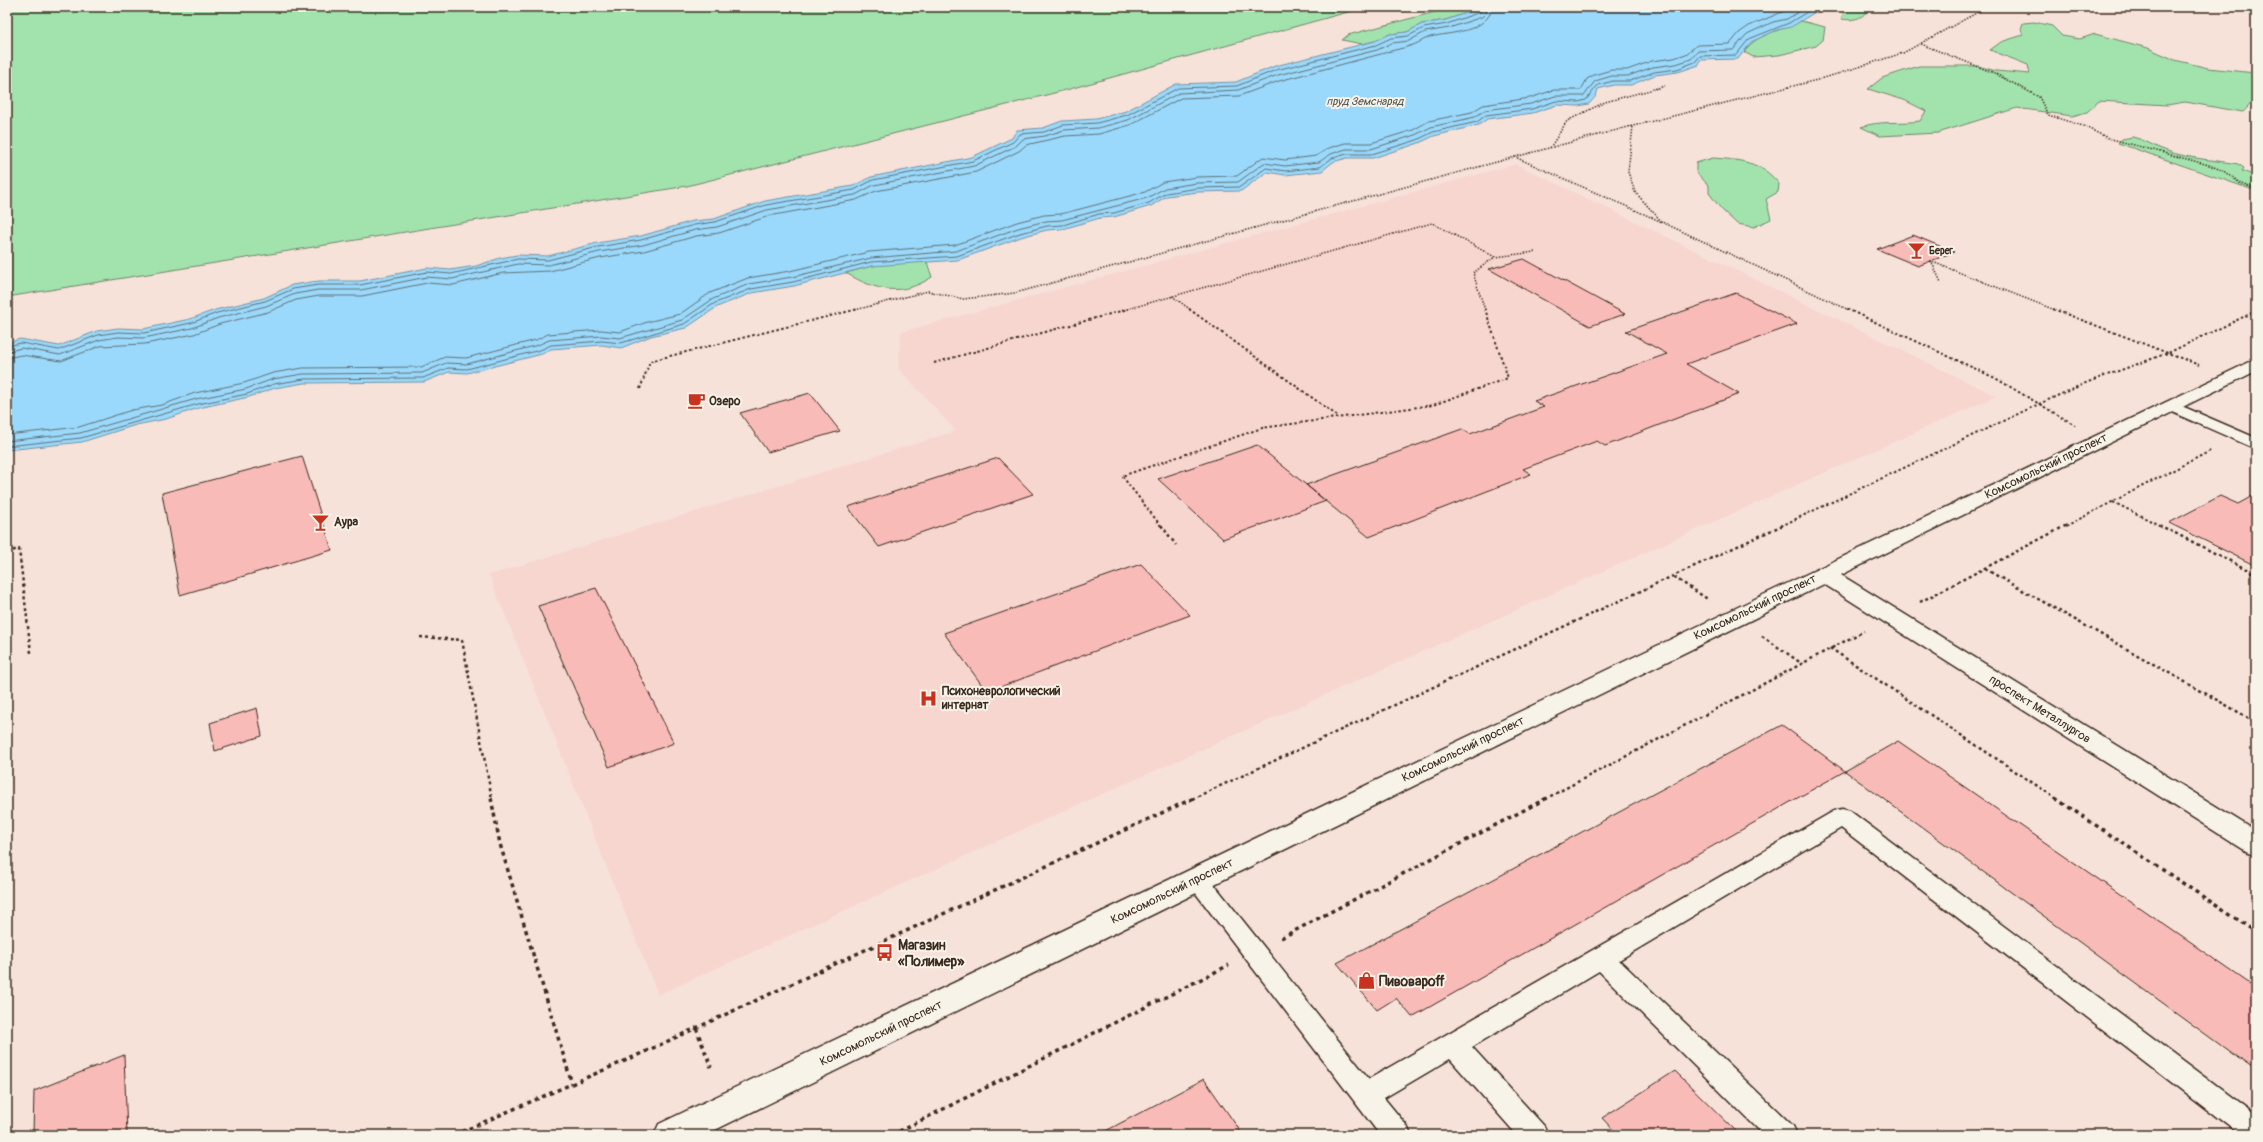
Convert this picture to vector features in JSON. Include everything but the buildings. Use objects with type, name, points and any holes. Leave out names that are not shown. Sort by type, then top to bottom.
[{"type":"street","name":"Комсомольский проспект","points":[[671,1135],[2256,364]]},
{"type":"street","name":"проспект Металлургов","points":[[1824,574],[2256,844]]},
{"type":"lane","points":[[2170,406],[2256,444]]},
{"type":"lane","points":[[1366,1095],[1842,817],[2256,1131]]},
{"type":"lane","points":[[1197,879],[1397,1135]]},
{"type":"lane","points":[[1601,958],[1783,1135]]},
{"type":"lane","points":[[1454,1044],[1534,1135]]},
{"type":"path","points":[[1960,7],[1980,11]]},
{"type":"path","points":[[640,389],[650,361],[928,291],[963,299],[1015,293],[1515,157],[1821,79],[1903,53],[1980,11],[1982,7]]},
{"type":"path","points":[[1921,43],[1994,73],[2039,97],[2048,115],[2084,126],[2108,138],[2209,165],[2226,172],[2241,184],[2256,189]]},
{"type":"path","points":[[1550,148],[1567,121],[1604,102],[1665,86]]},
{"type":"path","points":[[1633,126],[1628,172],[1635,192],[1662,222]]},
{"type":"path","points":[[1515,157],[1662,222],[1995,378],[2100,440]]},
{"type":"path","points":[[934,363],[1432,223],[1495,257]]},
{"type":"path","points":[[1176,545],[1122,476],[1262,428],[1433,405],[1508,378],[1473,273],[1495,257],[1535,252]]},
{"type":"path","points":[[1941,282],[1930,261],[2229,377]]},
{"type":"path","points":[[1172,296],[1339,418]]},
{"type":"path","points":[[454,1135],[696,1028],[1674,576],[2039,404],[2088,382],[2168,353],[2256,311]]},
{"type":"path","points":[[892,1135],[1254,952],[1801,663],[1893,617],[2238,436]]},
{"type":"path","points":[[2112,502],[2256,574]]},
{"type":"path","points":[[7,552],[19,549],[31,653]]},
{"type":"path","points":[[1985,568],[2256,722]]},
{"type":"path","points":[[1674,576],[1709,600]]},
{"type":"path","points":[[1760,634],[1801,663]]},
{"type":"path","points":[[420,637],[462,640],[500,844],[572,1084]]},
{"type":"path","points":[[1830,648],[2256,932]]},
{"type":"path","points":[[696,1028],[711,1066]]},
{"type":"shaded area","name":"Психоневрологический интернат","points":[[1516,164],[1997,396],[1042,821],[658,995],[489,575],[956,431],[898,368],[901,332]]},
{"type":"green space","points":[[7,7],[1366,7],[1066,90],[687,186],[7,297]]},
{"type":"green space","points":[[1454,7],[1483,7],[1446,20],[1422,24],[1407,32],[1390,34],[1375,41],[1362,44],[1342,40],[1348,35]]},
{"type":"green space","points":[[1846,7],[1870,7],[1861,17],[1850,20],[1841,19]]},
{"type":"green space","points":[[1801,21],[1825,27],[1823,40],[1816,46],[1779,55],[1753,57],[1744,52],[1762,36]]},
{"type":"green space","points":[[2034,22],[2052,26],[2062,36],[2080,39],[2095,34],[2148,48],[2175,60],[2208,68],[2255,73],[2257,83],[2255,94],[2247,109],[2243,112],[2185,102],[2167,105],[2099,101],[2087,112],[2072,116],[2017,108],[1938,133],[1880,136],[1861,127],[1883,123],[1920,121],[1926,111],[1904,100],[1868,89],[1882,78],[1919,66],[1978,66],[1996,71],[2030,74],[2028,65],[1990,50],[2001,42],[2023,35],[2021,29],[2023,23]]},
{"type":"green space","points":[[2133,137],[2176,154],[2193,158],[2238,164],[2244,168],[2242,171],[2256,176],[2256,191],[2118,143],[2122,139]]},
{"type":"green space","points":[[1713,158],[1749,163],[1757,166],[1772,176],[1779,184],[1778,192],[1766,199],[1771,219],[1754,227],[1737,224],[1721,209],[1709,193],[1709,186],[1696,172],[1696,163]]},
{"type":"green space","points":[[906,262],[927,262],[932,277],[910,287],[889,289],[868,284],[846,273],[872,266]]},
{"type":"water","name":"пруд Земснаряд","points":[[1483,7],[1828,7],[1817,11],[1791,27],[1777,30],[1751,42],[1738,59],[1700,60],[1699,65],[1678,72],[1655,75],[1631,85],[1614,85],[1598,89],[1596,96],[1589,104],[1578,106],[1557,105],[1533,113],[1487,119],[1479,125],[1434,136],[1419,143],[1373,158],[1347,158],[1333,162],[1322,171],[1285,175],[1267,172],[1241,191],[1198,192],[1167,196],[1151,206],[1114,217],[1100,218],[1063,229],[1047,230],[1021,237],[958,260],[872,266],[794,286],[752,293],[717,307],[686,328],[651,336],[621,348],[602,345],[551,349],[542,354],[467,373],[449,372],[424,382],[304,383],[275,388],[249,397],[199,408],[166,419],[136,425],[82,442],[7,450],[7,343],[20,339],[59,346],[97,331],[118,328],[143,329],[190,319],[215,310],[264,298],[292,285],[318,281],[360,281],[427,268],[450,270],[476,266],[500,258],[517,255],[548,256],[597,243],[641,236],[693,221],[714,219],[765,201],[853,186],[871,177],[972,157],[1012,138],[1017,130],[1043,128],[1062,121],[1096,119],[1126,111],[1176,84],[1236,82],[1275,66],[1375,41],[1390,34],[1407,32],[1422,24],[1446,20]]},
{"type":"place","name":"Берег","points":[[1916,250]]},
{"type":"place","name":"Озеро","points":[[696,401]]},
{"type":"place","name":"Аура","points":[[321,522]]},
{"type":"place","name":"Психоневрологический интернат","points":[[929,698]]},
{"type":"place","name":"Магазин «Полимер»","points":[[885,953]]},
{"type":"place","name":"Пивовароff","points":[[1366,981]]}]
